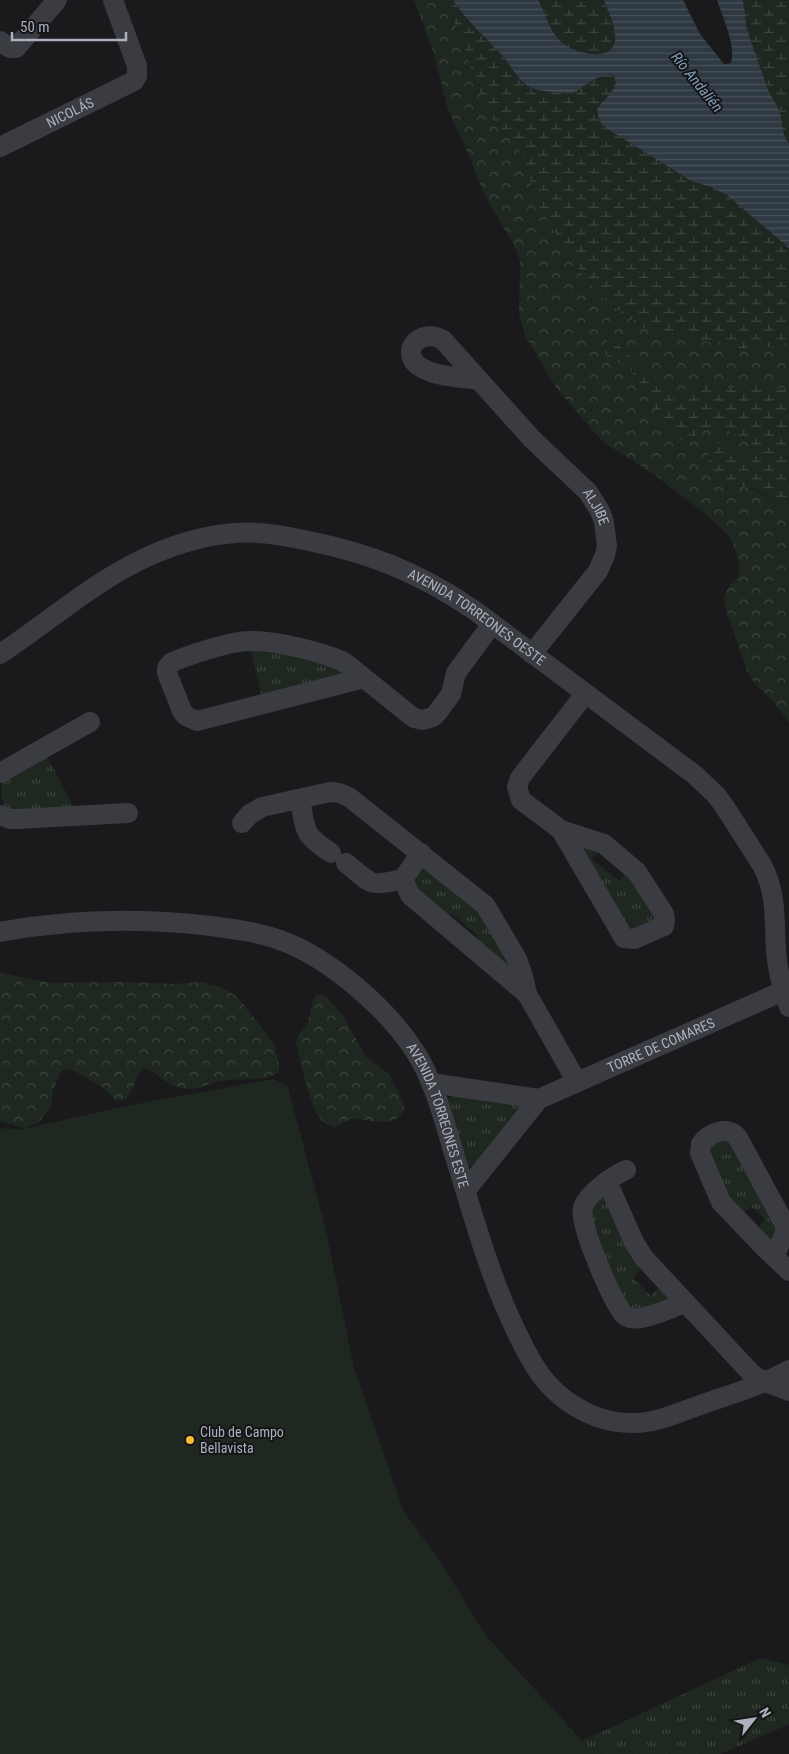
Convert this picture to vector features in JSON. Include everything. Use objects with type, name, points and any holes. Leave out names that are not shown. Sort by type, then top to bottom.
[{"type":"street","points":[[6,45],[18,46],[57,0]]},
{"type":"street","name":"NICOLÁS","points":[[0,148],[130,84],[137,76],[137,66],[113,0]]},
{"type":"street","name":"ALJIBE","points":[[478,380],[532,439],[588,492],[600,511],[604,522],[605,555],[598,571],[532,654]]},
{"type":"street","name":"AVENIDA TORREONES OESTE","points":[[0,654],[107,579],[134,564],[197,539],[238,532],[268,534],[292,537],[347,549],[385,561],[436,586],[474,610],[695,775],[716,795],[762,866],[772,890],[777,962],[786,999]]},
{"type":"street","points":[[364,678],[197,721],[186,716],[167,674],[169,665],[176,661],[228,644],[259,641],[273,643],[335,658],[348,665],[414,718],[423,720],[437,713],[449,697],[456,673],[492,624]]},
{"type":"street","points":[[562,830],[624,938],[634,939],[664,926],[664,914],[632,866],[604,844],[562,830],[521,800],[519,796],[517,787],[520,778],[585,694]]},
{"type":"street","points":[[0,773],[90,722]]},
{"type":"street","points":[[242,823],[256,810],[330,792],[344,794],[421,853],[485,905],[520,967],[527,994],[577,1082]]},
{"type":"street","points":[[300,799],[308,835],[374,884],[403,879],[421,853]]},
{"type":"street","points":[[0,815],[10,819],[17,819],[128,813]]},
{"type":"street","points":[[403,879],[410,895],[527,994]]},
{"type":"street","name":"AVENIDA TORREONES ESTE","points":[[0,932],[63,923],[151,921],[240,930],[282,940],[312,954],[349,982],[386,1015],[408,1042],[421,1062],[430,1083],[466,1190],[492,1274],[512,1323],[539,1373],[555,1392],[572,1404],[602,1419],[629,1424],[664,1418],[765,1382]]},
{"type":"street","name":"TORRE DE COMARES","points":[[466,1190],[539,1098],[786,999]]},
{"type":"street","points":[[430,1083],[539,1098]]},
{"type":"street","points":[[774,1256],[785,1234],[785,1225],[738,1138],[735,1134],[726,1130],[708,1137],[701,1144],[700,1153],[721,1202],[765,1248],[789,1271]]},
{"type":"street","points":[[626,1170],[607,1181],[587,1201],[582,1214],[594,1254],[621,1312],[628,1318],[638,1319],[685,1303]]},
{"type":"street","points":[[607,1181],[639,1250],[745,1368],[765,1382],[789,1391]]},
{"type":"street","points":[[765,1382],[789,1370]]},
{"type":"green space","points":[[414,0],[444,0],[462,40],[472,73],[487,108],[493,119],[518,147],[524,158],[538,204],[565,249],[584,276],[605,300],[643,328],[655,333],[668,334],[680,330],[702,340],[737,350],[748,347],[772,347],[789,342],[789,391],[765,386],[729,388],[705,386],[685,395],[674,393],[654,381],[619,346],[608,340],[608,357],[630,369],[651,400],[690,441],[705,429],[713,427],[734,433],[750,444],[752,455],[740,457],[720,442],[727,483],[755,490],[768,497],[789,516],[789,722],[772,700],[755,684],[748,673],[725,607],[724,596],[730,585],[738,577],[740,566],[733,543],[727,534],[709,517],[655,475],[603,442],[557,389],[525,336],[519,313],[520,261],[517,251],[483,192],[448,109],[433,51]]},
{"type":"green space","points":[[444,0],[453,0],[470,22],[502,55],[518,77],[530,87],[572,94],[596,78],[614,76],[616,83],[613,93],[604,100],[603,126],[691,181],[711,187],[727,195],[789,248],[789,342],[772,347],[748,347],[737,350],[702,340],[680,330],[668,334],[655,333],[643,328],[605,300],[584,276],[565,249],[538,204],[524,158],[518,147],[493,119],[487,108],[472,73],[462,40]]},
{"type":"green space","points":[[538,0],[604,0],[615,31],[615,41],[612,48],[599,54],[590,54],[565,45],[552,31]]},
{"type":"green space","points":[[743,0],[789,0],[789,144],[784,135],[780,111],[768,90],[747,30]]},
{"type":"green space","points":[[608,340],[619,346],[654,381],[674,393],[685,395],[705,386],[729,388],[765,386],[789,391],[789,516],[760,491],[731,484],[713,473],[708,457],[709,445],[720,442],[740,457],[752,455],[750,444],[734,433],[713,427],[705,429],[690,441],[678,440],[630,369],[608,357],[600,348]]},
{"type":"green space","points":[[250,648],[339,664],[346,675],[262,697]]},
{"type":"green space","points":[[47,756],[73,806],[6,811],[2,797],[3,782]]},
{"type":"green space","points":[[577,845],[599,851],[592,859],[619,881],[626,873],[661,917],[633,935]]},
{"type":"green space","points":[[423,868],[481,906],[516,973],[477,946],[477,935],[452,914],[441,916],[410,880]]},
{"type":"green space","points":[[0,973],[51,983],[125,982],[174,984],[202,982],[220,987],[238,997],[274,1044],[279,1063],[279,1072],[266,1077],[219,1081],[198,1088],[185,1089],[165,1081],[145,1068],[139,1074],[126,1099],[116,1100],[102,1087],[71,1069],[61,1071],[52,1092],[52,1102],[49,1110],[38,1123],[25,1128],[0,1121]]},
{"type":"green space","points":[[316,995],[325,995],[342,1014],[366,1057],[389,1074],[403,1102],[404,1111],[399,1117],[387,1122],[353,1119],[335,1127],[321,1120],[309,1094],[296,1043],[298,1036],[308,1022],[312,1002]]},
{"type":"green space","name":"Club de Campo Bellavista","points":[[274,1079],[288,1087],[327,1235],[354,1368],[404,1512],[438,1558],[485,1635],[594,1754],[0,1754],[0,1128],[19,1130],[131,1105]]},
{"type":"green space","points":[[453,1096],[521,1106],[474,1166],[467,1166],[448,1099]]},
{"type":"green space","points":[[728,1136],[779,1221],[773,1243],[757,1228],[765,1220],[751,1206],[743,1214],[724,1198],[704,1150]]},
{"type":"green space","points":[[601,1198],[606,1198],[641,1269],[633,1278],[651,1296],[659,1287],[673,1299],[630,1313],[587,1213]]},
{"type":"green space","points":[[454,1584],[485,1635],[582,1741],[761,1658],[789,1665],[789,1724],[721,1754],[181,1754]]},
{"type":"water","name":"Río Andalién","points":[[453,0],[538,0],[552,31],[560,41],[581,52],[599,54],[612,48],[615,41],[613,25],[604,0],[683,0],[700,34],[724,64],[731,63],[732,48],[717,0],[743,0],[747,30],[768,90],[780,111],[784,135],[789,144],[789,248],[727,195],[711,187],[691,181],[603,126],[597,109],[614,87],[616,83],[614,76],[596,78],[572,94],[530,87],[518,77],[502,55],[470,22]]},
{"type":"place","name":"Club de Campo Bellavista","points":[[190,1440]]}]
